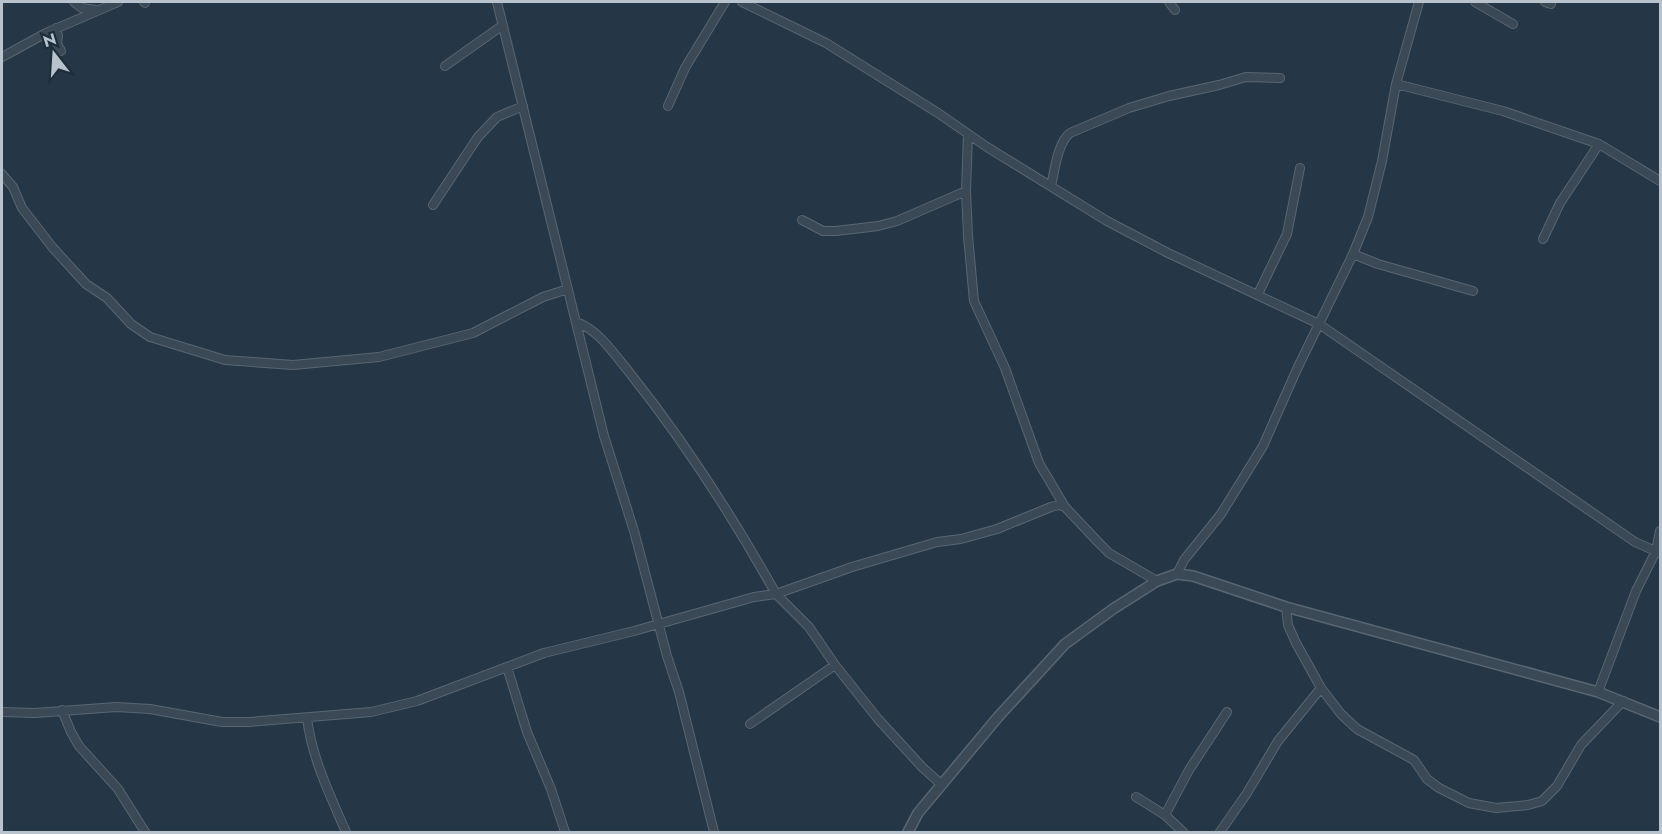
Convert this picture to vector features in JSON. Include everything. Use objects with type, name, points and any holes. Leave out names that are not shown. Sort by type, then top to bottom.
[{"type":"street","points":[[74,2],[81,8],[98,10]]},
{"type":"street","points":[[2,57],[56,28],[118,2]]},
{"type":"street","points":[[497,2],[604,436],[634,531],[679,692],[714,832]]},
{"type":"street","points":[[668,106],[685,68],[725,2]]},
{"type":"street","points":[[742,2],[826,43],[1107,221],[1168,253],[1319,324],[1635,542],[1658,553]]},
{"type":"street","points":[[1169,2],[1175,10]]},
{"type":"street","points":[[1177,574],[1184,560],[1221,514],[1263,446],[1353,254],[1368,217],[1382,161],[1396,84],[1419,2]]},
{"type":"street","points":[[1475,2],[1512,24]]},
{"type":"street","points":[[445,66],[503,25]]},
{"type":"street","points":[[56,28],[57,44],[61,51]]},
{"type":"street","points":[[1051,186],[1061,149],[1066,136],[1070,133],[1102,118],[1169,96],[1219,86],[1246,77],[1280,78]]},
{"type":"street","points":[[1396,84],[1503,111],[1599,144],[1660,182]]},
{"type":"street","points":[[432,205],[478,137],[497,117],[523,106]]},
{"type":"street","points":[[968,134],[966,191],[974,301],[1005,368],[1039,464],[1065,507],[1109,553],[1157,581]]},
{"type":"street","points":[[1543,239],[1560,203],[1599,144]]},
{"type":"street","points":[[1258,294],[1284,244],[1300,168]]},
{"type":"street","points":[[2,174],[13,187],[22,208],[53,248],[86,284],[107,298],[131,324],[150,337],[225,360],[292,365],[379,357],[473,333],[543,297],[568,289]]},
{"type":"street","points":[[802,220],[823,231],[878,226],[897,221],[966,191]]},
{"type":"street","points":[[1353,254],[1378,264],[1473,291]]},
{"type":"street","points":[[576,322],[591,330],[609,348],[655,405],[741,532],[776,594],[809,627],[835,665],[878,719],[942,785]]},
{"type":"street","points":[[2,712],[35,713],[116,706],[150,709],[222,722],[249,722],[390,709],[544,653],[754,597],[776,594],[852,567],[937,542],[961,539],[997,529],[1051,507],[1059,505],[1065,507]]},
{"type":"street","points":[[1598,692],[1636,591],[1658,553],[1660,531]]},
{"type":"street","points":[[908,832],[918,813],[998,717],[1065,644],[1157,581],[1177,574],[1193,576],[1286,607],[1598,692],[1660,717]]},
{"type":"street","points":[[1286,607],[1288,625],[1321,688],[1341,714],[1357,729],[1414,760],[1427,779],[1439,788],[1468,803],[1496,808],[1528,805],[1542,801],[1557,786],[1581,745],[1623,701]]},
{"type":"street","points":[[750,724],[835,665]]},
{"type":"street","points":[[507,667],[526,732],[550,789],[564,832]]},
{"type":"street","points":[[1221,832],[1278,741],[1321,688]]},
{"type":"street","points":[[62,710],[80,746],[118,789],[145,832]]},
{"type":"street","points":[[1165,815],[1227,712]]},
{"type":"street","points":[[307,718],[315,760],[346,832]]},
{"type":"street","points":[[1136,798],[1165,815],[1183,832]]}]
